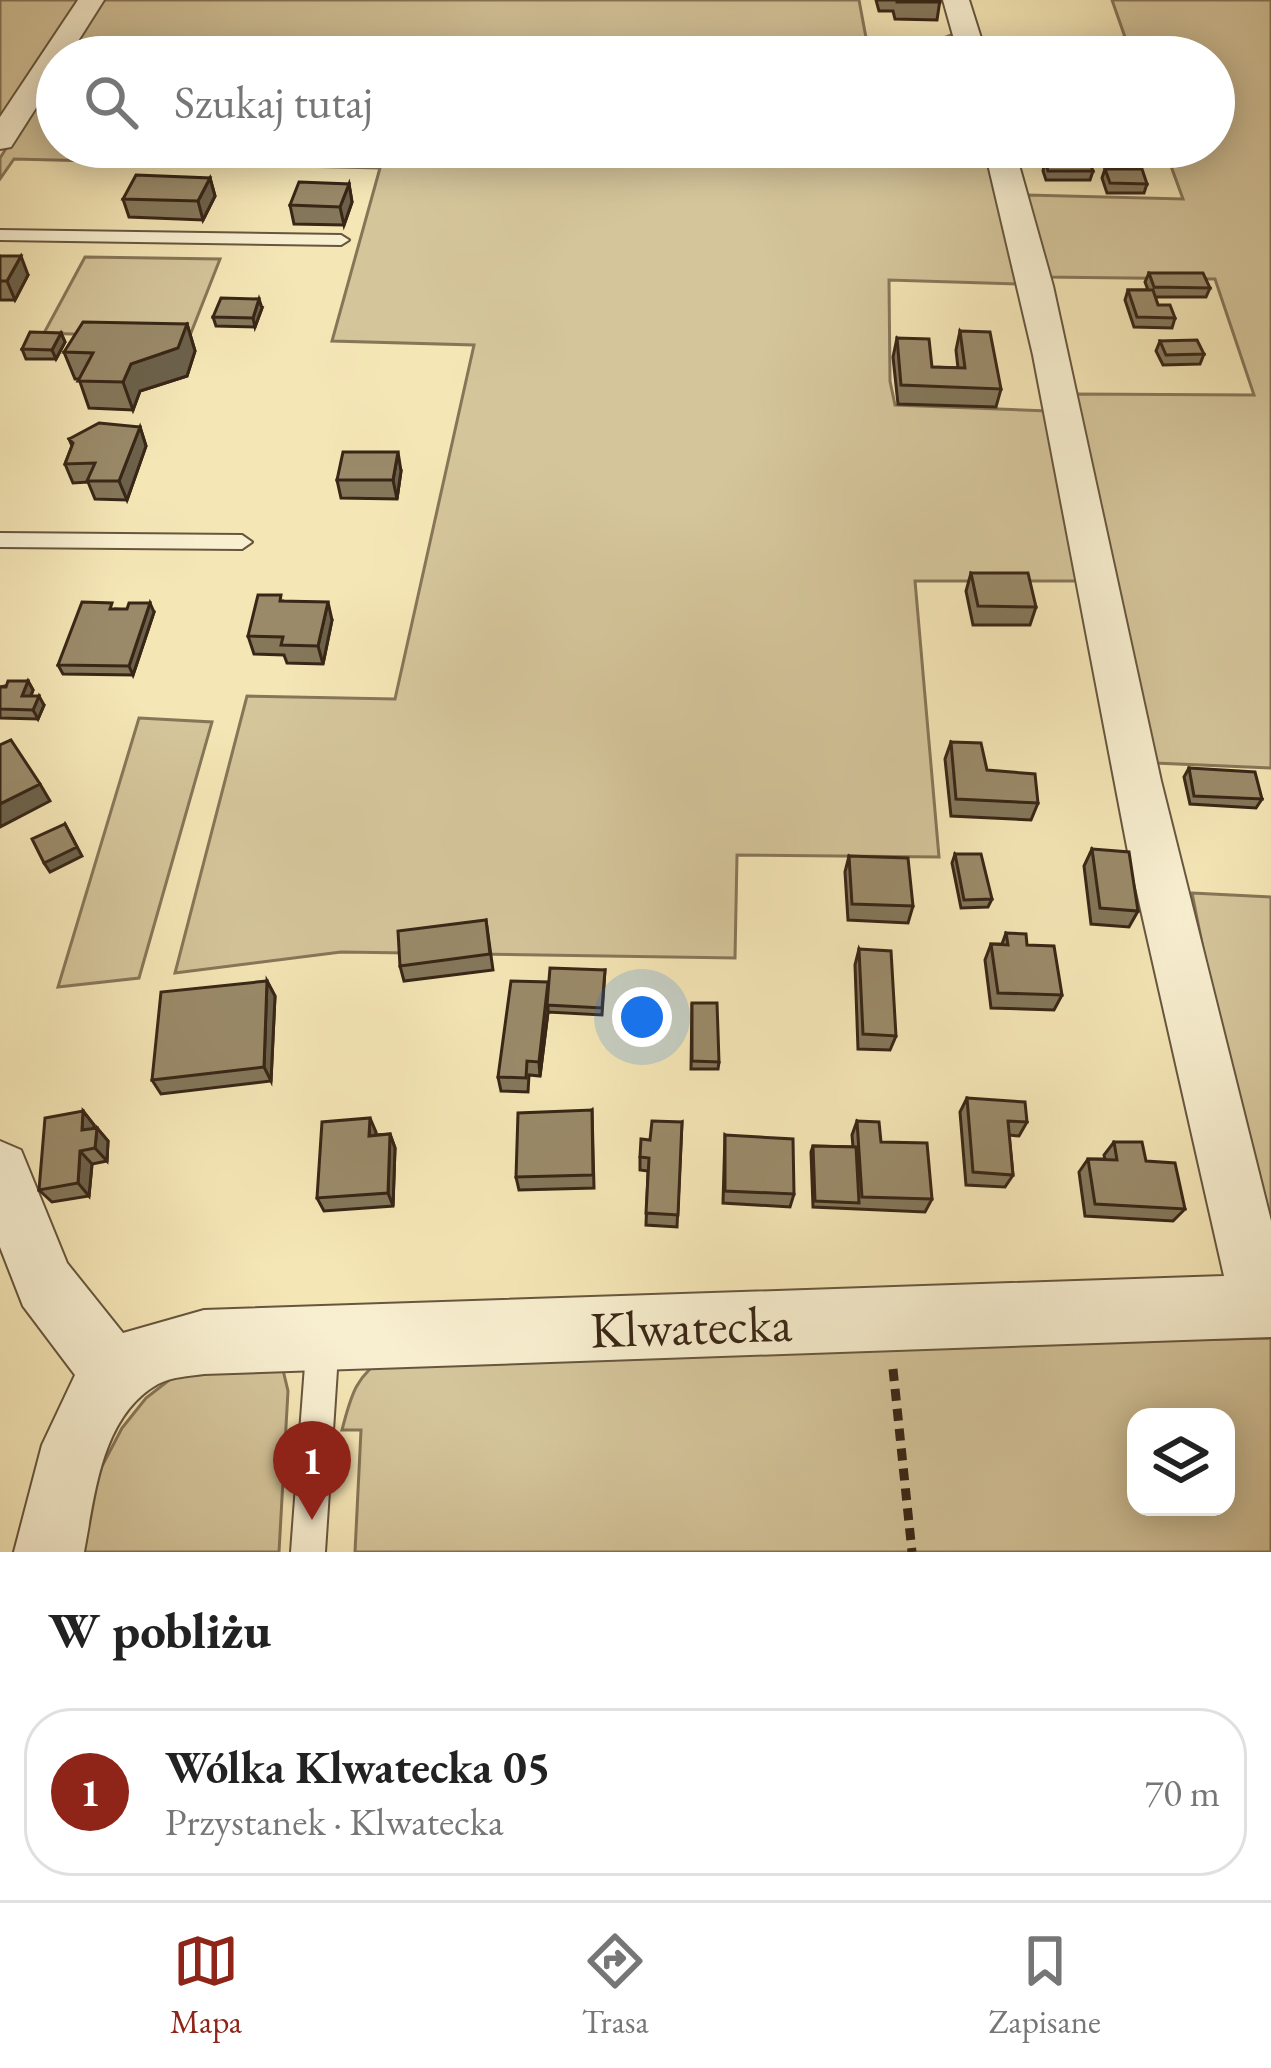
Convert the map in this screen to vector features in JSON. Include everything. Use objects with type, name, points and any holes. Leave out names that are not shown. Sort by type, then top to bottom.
[{"type":"street","points":[[68,36],[92,0]]},
{"type":"street","points":[[956,0],[967,36]]},
{"type":"street","points":[[0,140],[36,85]]},
{"type":"street","points":[[1004,168],[1066,413],[1120,701],[1184,988],[1267,1307]]},
{"type":"street","points":[[0,1170],[45,1284],[74,1327],[118,1375],[98,1396],[70,1461],[49,1552]]},
{"type":"street","name":"Klwatecka","points":[[118,1375],[142,1358],[204,1342],[1267,1307]]},
{"type":"lane","points":[[0,235],[341,240]]},
{"type":"lane","points":[[0,540],[242,542]]},
{"type":"lane","points":[[308,1552],[323,1338]]},
{"type":"path","points":[[887,1320],[912,1552]]},
{"type":"shaded area","points":[[0,0],[81,0],[57,36],[36,36],[36,68],[0,122]]},
{"type":"shaded area","points":[[100,0],[859,0],[866,36],[77,36]]},
{"type":"shaded area","points":[[1112,0],[1271,0],[1271,768],[1155,763],[1074,394],[1254,395],[1215,279],[1043,277],[1028,195],[1183,199],[1172,168],[1235,168],[1235,36],[1125,36]]},
{"type":"shaded area","points":[[36,101],[36,160],[14,159],[0,179],[0,158]]},
{"type":"shaded area","points":[[380,168],[993,168],[1022,284],[889,280],[890,381],[895,405],[1048,411],[1082,581],[915,581],[939,857],[737,855],[735,958],[341,952],[175,973],[247,696],[395,699],[474,345],[332,341]]},
{"type":"shaded area","points":[[85,257],[220,259],[189,338],[44,333]]},
{"type":"shaded area","points":[[139,718],[212,722],[139,978],[58,987]]},
{"type":"shaded area","points":[[1192,893],[1271,897],[1271,1213],[1251,1190]]},
{"type":"shaded area","points":[[1271,1338],[1271,1552],[355,1552],[361,1430],[342,1430],[356,1387],[387,1356]]},
{"type":"shaded area","points":[[283,1370],[288,1391],[279,1552],[80,1552],[100,1470],[122,1428],[146,1398],[177,1374]]},
{"type":"building","points":[[1047,168],[1093,171],[1048,171]]},
{"type":"building","points":[[1105,169],[1142,169],[1147,184],[1110,183]]},
{"type":"building","points":[[136,175],[210,178],[198,201],[123,199]]},
{"type":"building","points":[[299,182],[349,184],[340,207],[290,205]]},
{"type":"building","points":[[0,256],[21,256],[7,281],[0,281]]},
{"type":"building","points":[[1149,273],[1203,273],[1210,288],[1154,287]]},
{"type":"building","points":[[1128,290],[1153,290],[1158,305],[1170,305],[1175,318],[1137,317]]},
{"type":"building","points":[[221,298],[259,299],[253,318],[213,317]]},
{"type":"building","points":[[83,322],[187,324],[178,348],[131,364],[123,382],[78,381],[93,353],[64,352]]},
{"type":"building","points":[[960,331],[990,332],[1001,389],[901,385],[897,338],[929,339],[932,367],[965,368]]},
{"type":"building","points":[[30,332],[61,333],[52,350],[22,349]]},
{"type":"building","points":[[1197,340],[1204,354],[1166,355],[1160,341]]},
{"type":"building","points":[[99,423],[140,427],[119,481],[87,481],[95,463],[65,464],[73,443],[69,439]]},
{"type":"building","points":[[343,452],[398,452],[393,480],[337,480]]},
{"type":"building","points":[[971,573],[1028,573],[1036,607],[978,606]]},
{"type":"building","points":[[258,595],[281,595],[280,601],[328,602],[318,646],[281,645],[283,637],[248,636]]},
{"type":"building","points":[[82,602],[112,603],[110,609],[150,603],[129,666],[58,665]]},
{"type":"building","points":[[8,681],[28,681],[22,696],[39,696],[33,710],[0,709],[0,687]]},
{"type":"building","points":[[11,740],[40,784],[0,804],[0,745]]},
{"type":"building","points":[[951,742],[981,743],[987,770],[1035,774],[1038,803],[956,799]]},
{"type":"building","points":[[1189,768],[1255,772],[1262,799],[1194,796]]},
{"type":"building","points":[[65,824],[77,847],[44,863],[32,839]]},
{"type":"building","points":[[1092,849],[1129,852],[1138,911],[1100,908]]},
{"type":"building","points":[[955,854],[981,854],[992,899],[964,900]]},
{"type":"building","points":[[849,856],[908,858],[913,906],[852,904]]},
{"type":"building","points":[[486,920],[490,954],[400,966],[398,931]]},
{"type":"building","points":[[1006,933],[1026,934],[1027,945],[1054,946],[1062,995],[998,993],[991,944],[1008,945]]},
{"type":"building","points":[[859,949],[891,951],[896,1036],[863,1034]]},
{"type":"building","points":[[550,968],[605,970],[602,1008],[547,1005]]},
{"type":"building","points":[[267,981],[264,1067],[152,1080],[161,992]]},
{"type":"building","points":[[511,981],[548,982],[539,1062],[527,1061],[526,1078],[498,1077]]},
{"type":"building","points":[[692,1003],[717,1003],[719,1062],[692,1061]]},
{"type":"building","points":[[967,1098],[1025,1102],[1027,1122],[1008,1121],[1013,1175],[973,1172]]},
{"type":"building","points":[[592,1110],[593,1175],[516,1177],[518,1113]]},
{"type":"building","points":[[83,1111],[82,1130],[97,1128],[95,1148],[80,1151],[78,1183],[39,1190],[45,1118]]},
{"type":"building","points":[[370,1118],[369,1136],[390,1134],[388,1193],[317,1198],[322,1122]]},
{"type":"building","points":[[652,1121],[682,1122],[678,1215],[646,1213],[649,1158],[640,1157],[641,1139],[650,1140]]},
{"type":"building","points":[[857,1121],[879,1122],[881,1142],[927,1143],[932,1199],[862,1197]]},
{"type":"building","points":[[725,1135],[793,1139],[794,1194],[725,1191]]},
{"type":"building","points":[[1114,1142],[1142,1142],[1146,1161],[1175,1163],[1185,1209],[1095,1204],[1088,1159],[1117,1160]]},
{"type":"building","points":[[813,1146],[856,1147],[859,1203],[815,1201]]},
{"type":"place","name":"Wólka Klwatecka 05","points":[[312,1520]]}]
